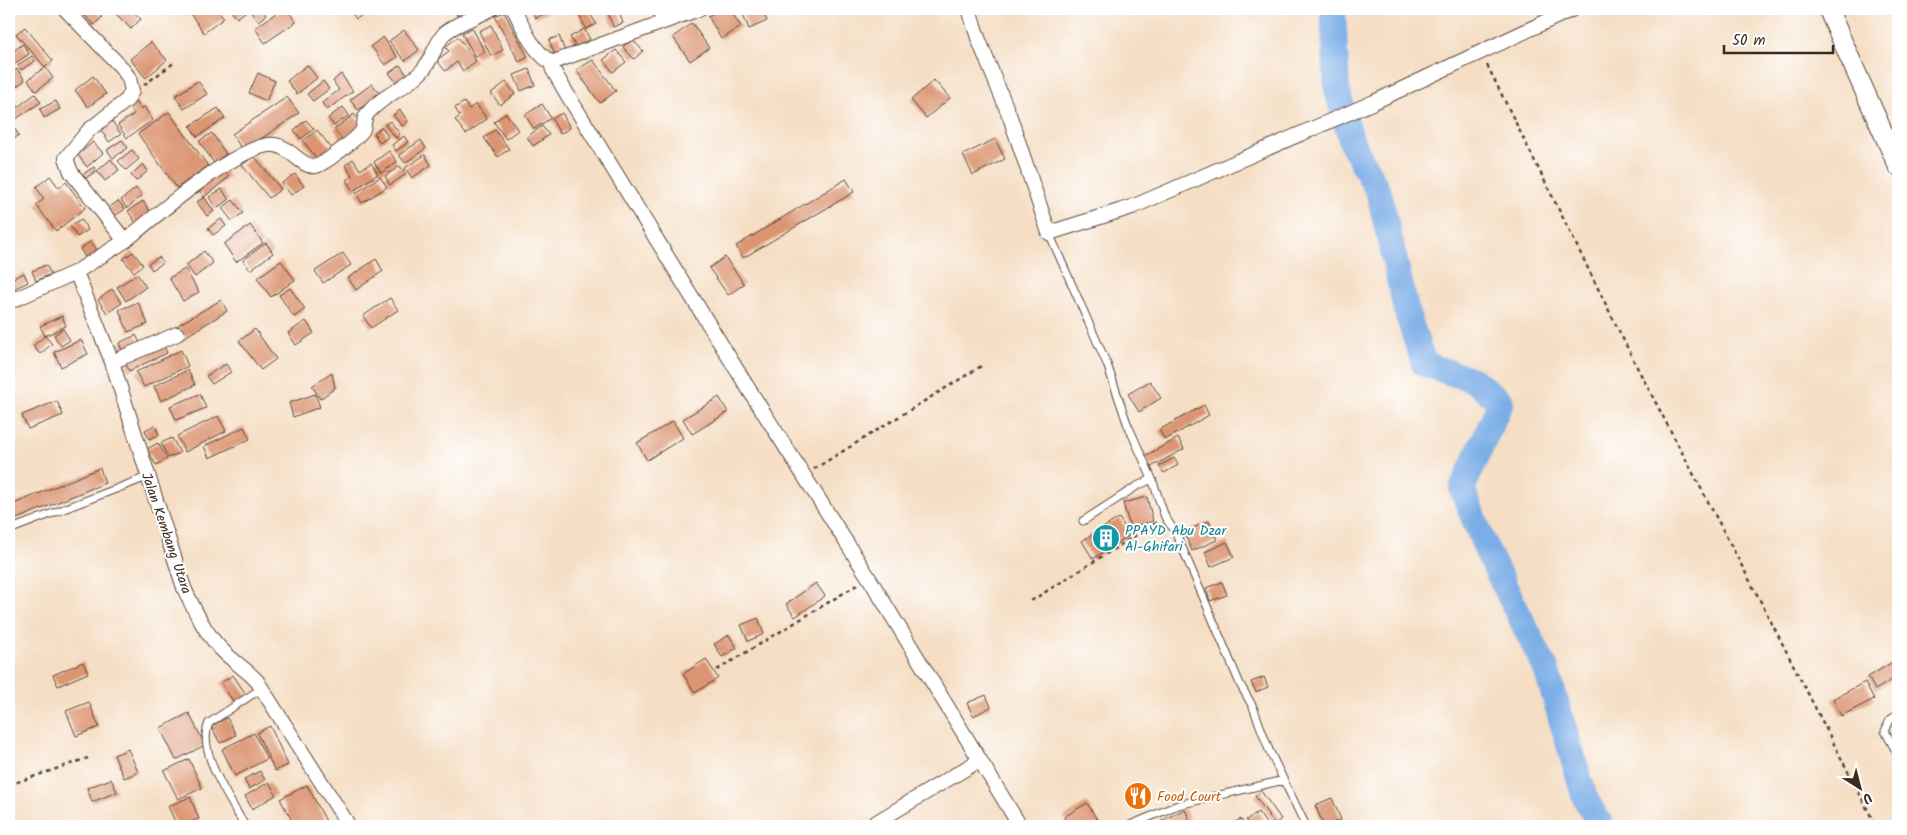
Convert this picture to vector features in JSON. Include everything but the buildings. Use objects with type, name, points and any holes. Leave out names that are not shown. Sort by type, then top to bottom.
[{"type":"street","points":[[65,9],[121,67],[129,78],[132,91],[127,100],[89,130],[66,158],[71,172],[125,240]]},
{"type":"street","points":[[9,302],[76,272],[125,240],[176,200],[244,153],[275,145],[290,151],[308,165],[316,166],[363,130],[365,116],[379,102],[414,78],[424,68],[445,33],[491,9]]},
{"type":"street","points":[[514,9],[532,45],[539,55],[551,63],[564,88],[803,476],[869,578],[1020,826]]},
{"type":"street","points":[[551,63],[699,9]]},
{"type":"street","points":[[969,9],[978,38],[1010,117],[1049,233],[1132,207],[1353,111],[1573,9]]},
{"type":"street","points":[[1828,9],[1898,166]]},
{"type":"street","name":"Jalan Kembang Utara","points":[[76,272],[112,362],[147,477],[184,588],[201,623],[220,648],[246,669],[262,688],[349,826]]},
{"type":"street","points":[[112,362],[177,334]]},
{"type":"street","points":[[870,826],[980,760]]},
{"type":"lane","points":[[655,9],[661,22]]},
{"type":"lane","points":[[1049,233],[1107,364],[1127,422],[1152,479],[1165,516],[1176,533],[1240,684],[1253,706],[1284,780],[1306,826]]},
{"type":"lane","points":[[9,530],[147,477]]},
{"type":"lane","points":[[1083,521],[1137,486],[1152,479]]},
{"type":"lane","points":[[245,826],[212,764],[205,730],[209,722],[262,688]]},
{"type":"lane","points":[[1898,714],[1890,720],[1885,731],[1898,755]]},
{"type":"lane","points":[[1128,826],[1178,806],[1284,780]]},
{"type":"path","points":[[1480,53],[1638,369],[1876,826]]},
{"type":"path","points":[[132,91],[153,80],[175,62]]},
{"type":"path","points":[[803,476],[984,365]]},
{"type":"path","points":[[1031,601],[1165,516]]},
{"type":"path","points":[[717,670],[869,578]]},
{"type":"path","points":[[9,785],[88,758]]},
{"type":"waterway","points":[[1333,9],[1337,90],[1352,143],[1379,193],[1407,313],[1424,364],[1473,380],[1501,402],[1462,489],[1487,551],[1546,669],[1585,798],[1601,826]]},
{"type":"place","name":"PPAYD Abu Dzar Al-Ghifari","points":[[1106,538]]},
{"type":"place","name":"Food Court","points":[[1138,796]]}]
